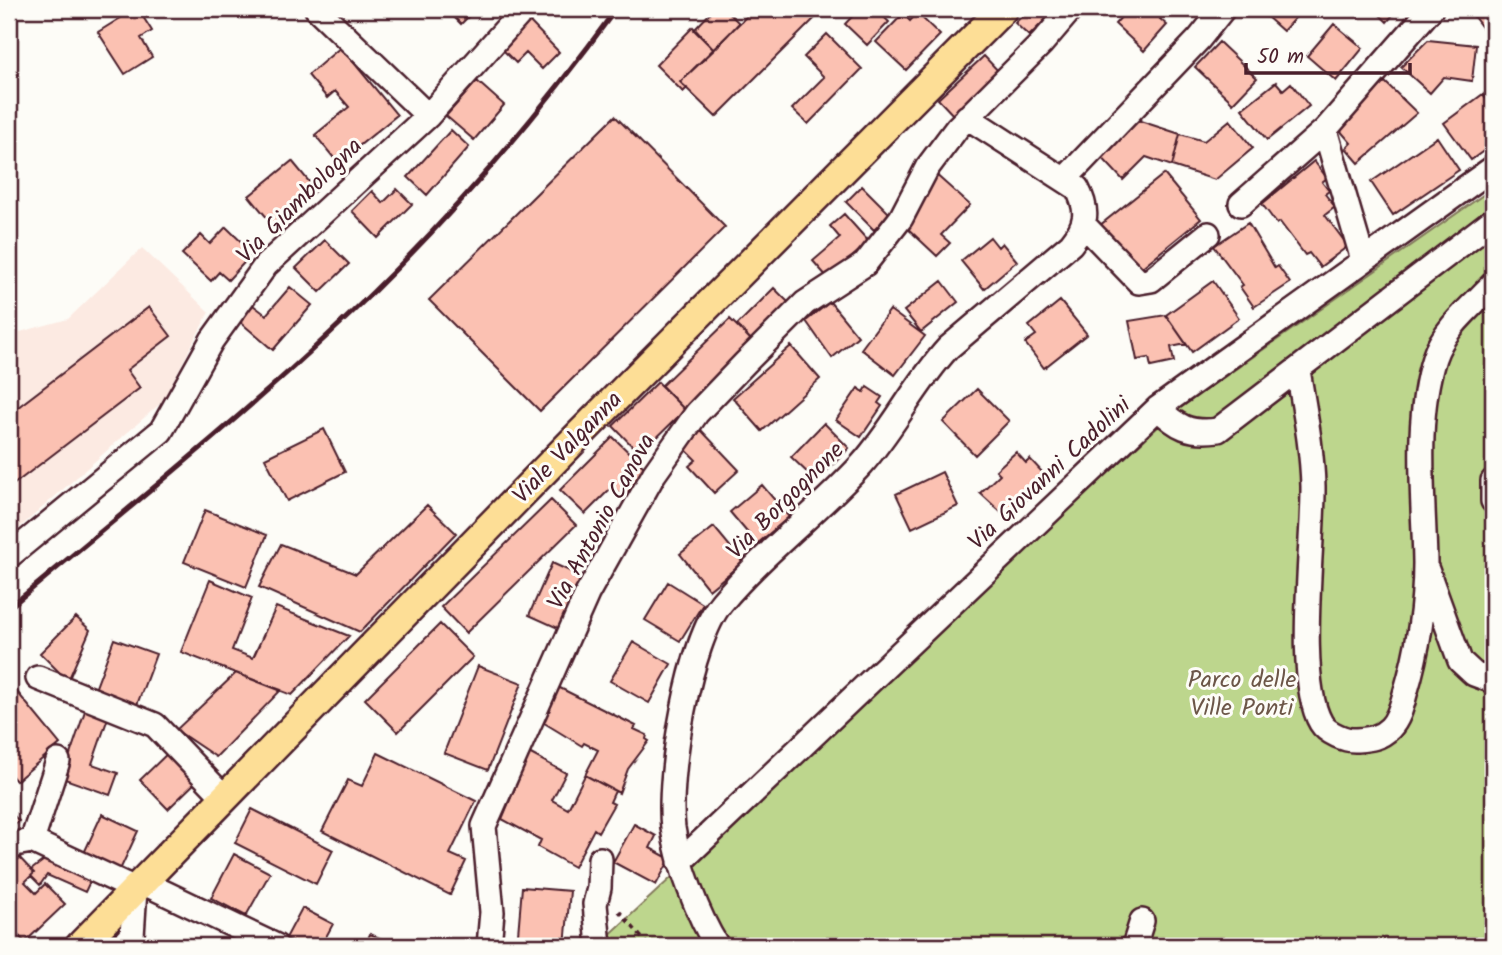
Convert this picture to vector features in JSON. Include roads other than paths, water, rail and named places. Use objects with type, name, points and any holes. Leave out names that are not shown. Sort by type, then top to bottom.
[{"type":"main road","name":"Viale Valganna","points":[[80,946],[1003,9]]},
{"type":"street","points":[[317,9],[428,116]]},
{"type":"street","name":"Via Giambologna","points":[[9,556],[162,431],[212,340],[266,265],[428,116],[524,9]]},
{"type":"street","name":"Via Antonio Canova","points":[[489,946],[492,912],[484,826],[587,594],[654,474],[698,413],[753,354],[805,303],[865,264],[901,218],[927,168],[967,117],[1042,43],[1071,9]]},
{"type":"street","points":[[1065,179],[1182,57],[1223,9]]},
{"type":"street","points":[[1241,204],[1325,130],[1431,9]]},
{"type":"street","points":[[967,117],[1077,188],[1086,204],[1083,224],[1130,276],[1139,282],[1151,280],[1208,233]]},
{"type":"street","points":[[1325,130],[1363,260]]},
{"type":"street","name":"Via Giovanni Cadolini","points":[[685,872],[1158,408],[1493,168]]},
{"type":"street","points":[[1158,408],[1175,425],[1197,433],[1218,430],[1493,220]]},
{"type":"street","name":"Via Borgognone","points":[[717,946],[696,907],[673,826],[681,720],[698,646],[720,604],[862,464],[931,366],[948,348],[1071,244],[1083,224]]},
{"type":"street","points":[[1298,370],[1313,485],[1309,576],[1312,691],[1321,724],[1347,741],[1375,739],[1392,727],[1399,714],[1409,681],[1420,616],[1424,563],[1421,524],[1423,427],[1434,356],[1458,320],[1493,284]]},
{"type":"street","points":[[1493,481],[1493,500]]},
{"type":"street","points":[[1424,563],[1460,661],[1474,674],[1493,681]]},
{"type":"street","points":[[38,678],[155,725],[225,798]]},
{"type":"street","points":[[32,841],[58,761]]},
{"type":"street","points":[[9,850],[15,844],[32,841],[276,946]]},
{"type":"street","points":[[599,946],[595,904],[599,888],[600,859]]},
{"type":"street","points":[[122,946],[132,936],[139,885]]},
{"type":"street","points":[[1134,946],[1142,921]]},
{"type":"railway","points":[[9,608],[250,406],[367,298],[480,179],[550,96],[616,9]]},
{"type":"park label","name":"Parco delle Ville Ponti","points":[[1242,694]]}]
